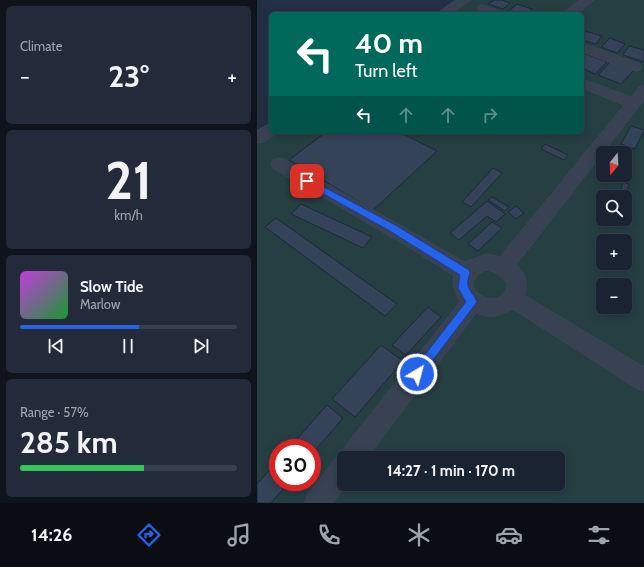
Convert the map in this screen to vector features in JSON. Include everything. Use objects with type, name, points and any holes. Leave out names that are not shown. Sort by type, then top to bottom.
[{"type":"street","points":[[446,12],[464,0]]},
{"type":"street","points":[[572,12],[588,0]]},
{"type":"street","points":[[483,9],[491,12]]},
{"type":"street","points":[[584,48],[635,67]]},
{"type":"street","points":[[584,84],[633,103]]},
{"type":"street","points":[[504,266],[644,90]]},
{"type":"street","points":[[257,138],[269,130]]},
{"type":"street","points":[[279,164],[419,244],[465,273]]},
{"type":"street","points":[[491,262],[504,266],[515,277],[517,284],[516,292],[506,304],[498,307],[485,307],[472,302],[466,295],[463,288],[465,273],[478,264],[491,262]]},
{"type":"street","points":[[512,298],[644,380]]},
{"type":"street","points":[[357,451],[472,302]]},
{"type":"street","points":[[317,503],[337,477]]},
{"type":"green space","points":[[455,0],[644,0],[644,503],[257,503],[257,130],[269,122],[269,134],[584,134],[584,12],[437,12]]},
{"type":"building","points":[[494,0],[502,0],[510,3],[503,9],[488,4]]},
{"type":"building","points":[[517,4],[532,9],[529,12],[508,12]]},
{"type":"building","points":[[584,32],[602,36],[596,44],[584,41]]},
{"type":"building","points":[[610,38],[625,44],[617,53],[601,47]]},
{"type":"building","points":[[629,46],[644,50],[644,62],[623,55]]},
{"type":"building","points":[[586,54],[607,62],[595,74],[584,69],[584,56]]},
{"type":"building","points":[[610,62],[633,71],[621,84],[598,75]]},
{"type":"building","points":[[631,126],[644,130],[635,149],[632,148],[632,146],[621,144]]},
{"type":"building","points":[[323,134],[403,134],[437,151],[373,210],[289,160]]},
{"type":"building","points":[[545,144],[568,155],[564,160],[541,149]]},
{"type":"building","points":[[493,168],[502,173],[471,207],[462,202]]},
{"type":"building","points":[[623,182],[629,184],[627,190],[621,189]]},
{"type":"building","points":[[492,197],[509,207],[505,211],[488,200]]},
{"type":"building","points":[[487,201],[505,214],[496,222],[487,216],[459,240],[450,233]]},
{"type":"building","points":[[301,204],[372,237],[363,248],[291,214]]},
{"type":"building","points":[[516,206],[524,213],[516,219],[508,212]]},
{"type":"building","points":[[276,218],[397,304],[385,316],[265,227]]},
{"type":"building","points":[[492,222],[502,228],[478,251],[468,244]]},
{"type":"building","points":[[428,307],[441,317],[406,355],[392,345]]},
{"type":"building","points":[[381,345],[403,361],[355,417],[332,399]]},
{"type":"building","points":[[327,405],[343,418],[321,444],[321,439],[297,439]]},
{"type":"building","points":[[269,471],[269,491],[281,491],[271,503],[257,503],[257,484]]},
{"type":"route","points":[[307,181],[354,206],[465,273],[463,288],[466,295],[472,302],[417,374]]}]
